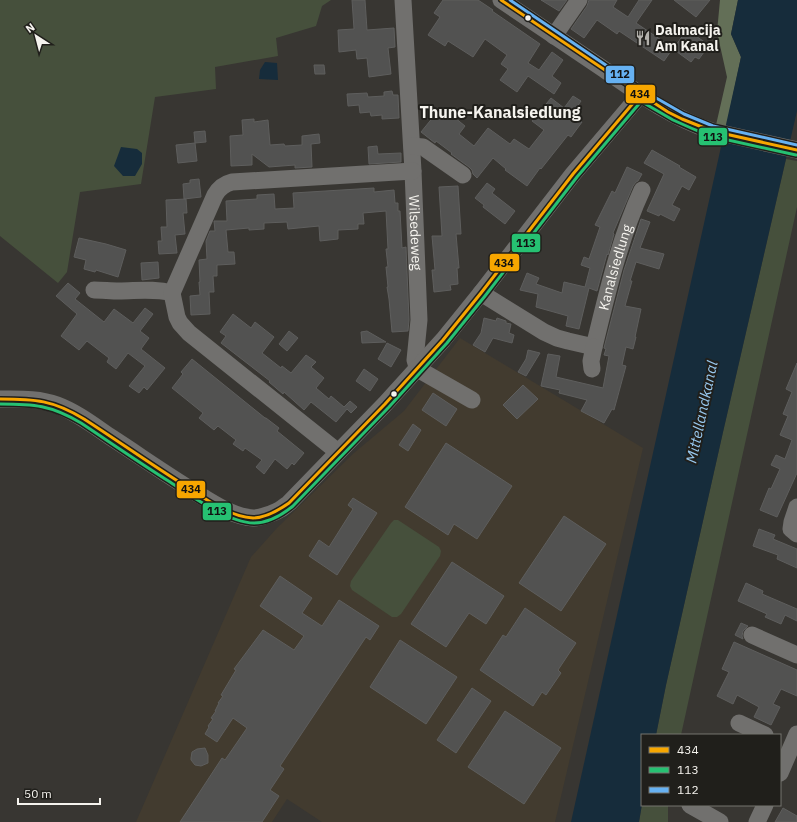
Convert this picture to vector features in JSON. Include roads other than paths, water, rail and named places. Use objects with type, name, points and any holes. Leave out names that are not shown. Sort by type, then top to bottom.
[{"type":"street","name":"Wilsedeweg","points":[[403,0],[412,146],[419,320],[415,360],[417,367]]},
{"type":"street","points":[[501,0],[640,95],[676,117],[712,131],[797,150]]},
{"type":"street","points":[[554,36],[580,0]]},
{"type":"street","points":[[0,399],[41,401],[56,404],[69,410],[192,490],[232,513],[254,518],[278,511],[289,503],[385,404],[443,340],[573,174],[640,95]]},
{"type":"street","points":[[412,146],[423,147],[463,175]]},
{"type":"street","points":[[338,452],[189,333],[177,318],[172,293],[217,190],[226,184],[232,182],[413,171]]},
{"type":"street","name":"Kanalsiedlung","points":[[592,369],[591,361],[609,285],[618,254],[642,190]]},
{"type":"street","points":[[94,290],[161,290],[172,293]]},
{"type":"street","points":[[481,293],[544,332],[557,338],[594,347]]},
{"type":"street","points":[[419,320],[443,340]]},
{"type":"street","points":[[417,367],[423,372],[472,400]]},
{"type":"street","points":[[797,507],[791,529],[797,534]]},
{"type":"street","points":[[752,635],[797,655]]},
{"type":"street","points":[[739,723],[763,734]]},
{"type":"street","points":[[781,769],[789,741]]},
{"type":"street","points":[[692,806],[720,822]]},
{"type":"street","points":[[757,822],[765,806]]},
{"type":"water","name":"Mittellandkanal","points":[[738,0],[797,0],[797,111],[723,432],[656,734],[641,734],[642,806],[639,822],[571,822],[741,57],[731,34]]},
{"type":"water","points":[[265,62],[277,63],[278,80],[259,79],[260,70]]},
{"type":"water","points":[[121,147],[137,149],[142,153],[142,164],[135,176],[123,176],[114,166]]},
{"type":"place","name":"Dalmacija Am Kanal","points":[[643,38]]},
{"type":"district","name":"Thune-Kanalsiedlung","points":[[500,112]]}]
